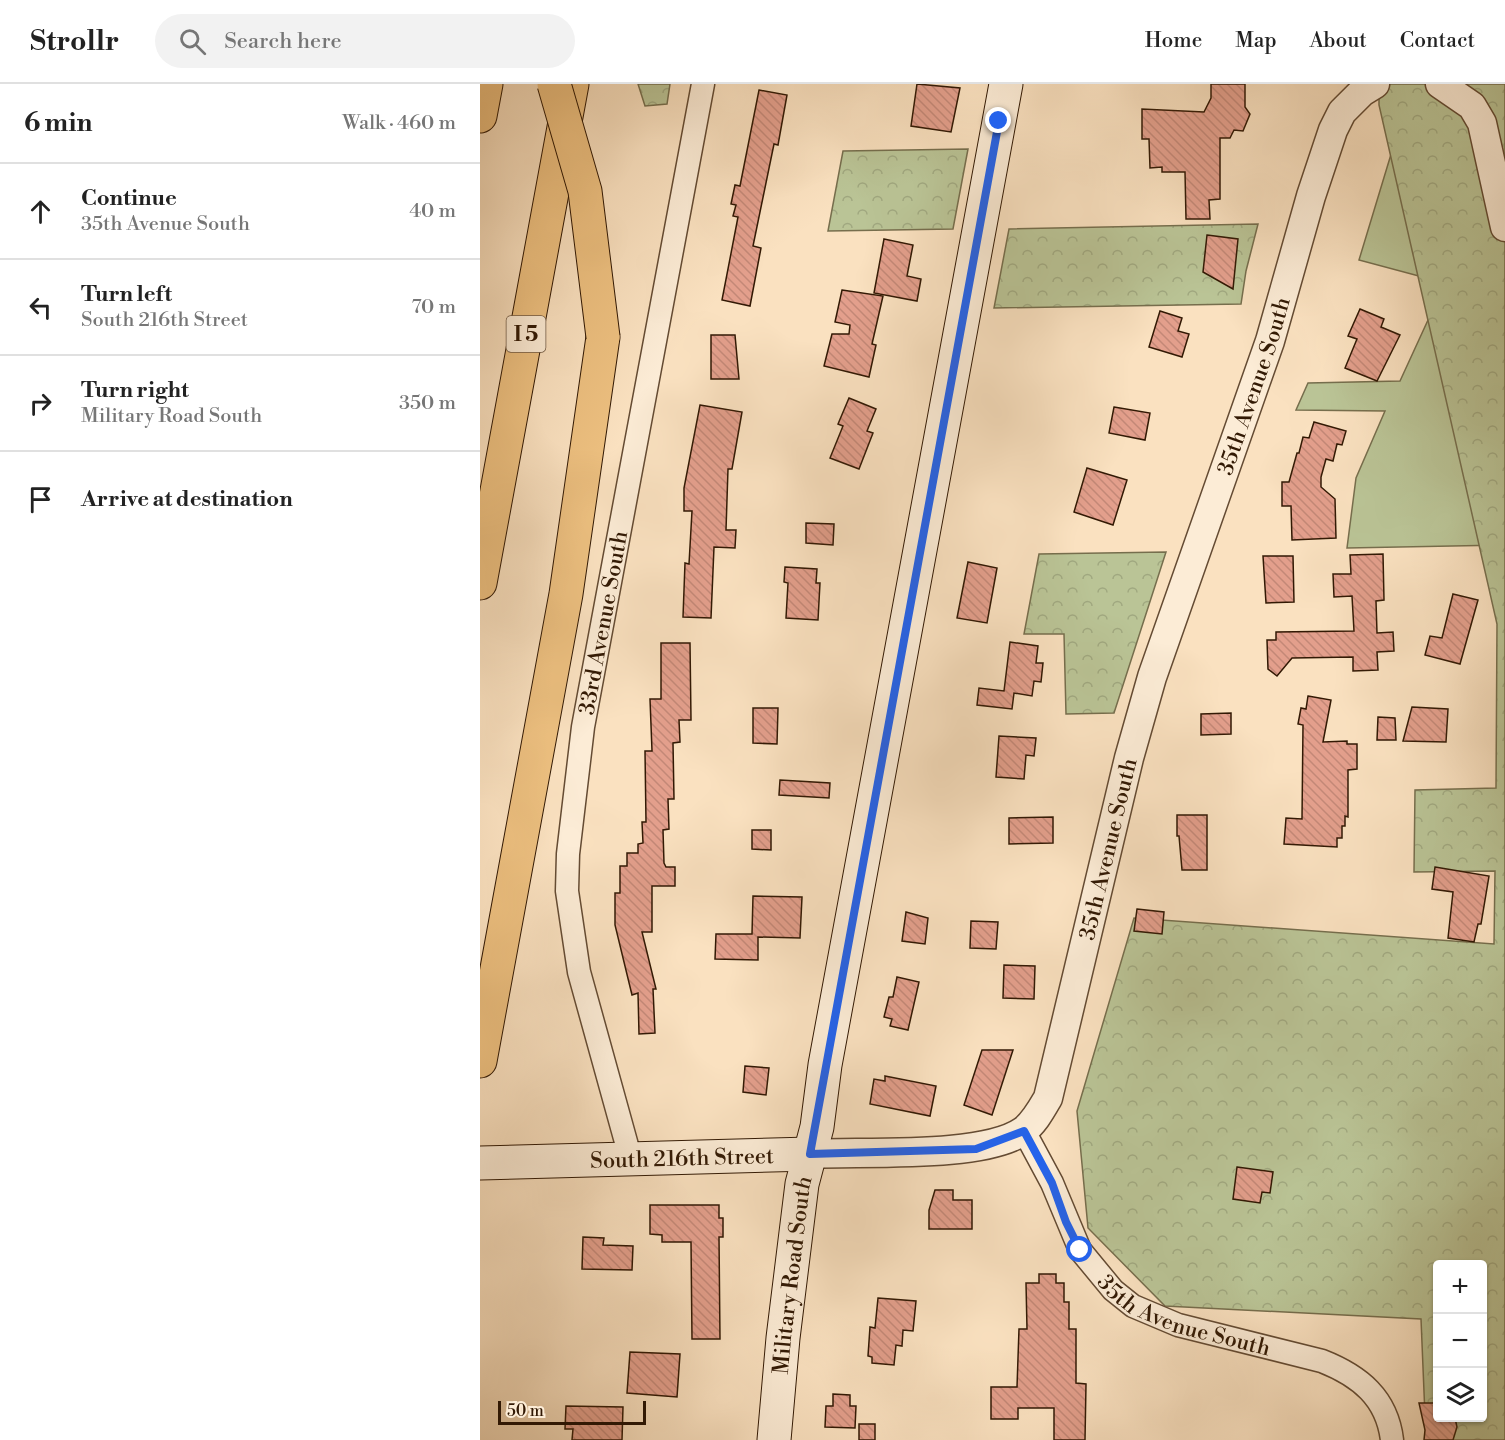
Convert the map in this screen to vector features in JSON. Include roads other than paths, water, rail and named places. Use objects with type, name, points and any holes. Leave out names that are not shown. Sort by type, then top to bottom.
[{"type":"highway","points":[[480,116],[486,84]]},
{"type":"highway","points":[[480,1061],[566,594],[603,337],[585,191],[554,84]]},
{"type":"highway","name":"I 5","points":[[480,583],[572,84]]},
{"type":"main road","name":"Military Road South","points":[[774,1440],[783,1338],[802,1184],[810,1154],[1006,84]]},
{"type":"main road","name":"South 216th Street","points":[[480,1163],[810,1154]]},
{"type":"street","name":"33rd Avenue South","points":[[632,1160],[579,972],[568,901],[568,854],[583,727],[703,84]]},
{"type":"street","name":"35th Avenue South","points":[[1375,84],[1362,92],[1342,112],[1324,155],[1270,341],[1152,677],[1129,758],[1048,1098],[1037,1117],[1024,1131],[1052,1183],[1066,1222],[1080,1250],[1113,1290],[1142,1310],[1178,1325],[1323,1361],[1341,1368],[1372,1392],[1384,1407],[1392,1440]]},
{"type":"street","points":[[1440,84],[1472,106],[1482,123],[1505,227]]},
{"type":"street","name":"South 216th Street","points":[[810,1154],[976,1149],[1024,1131]]}]
